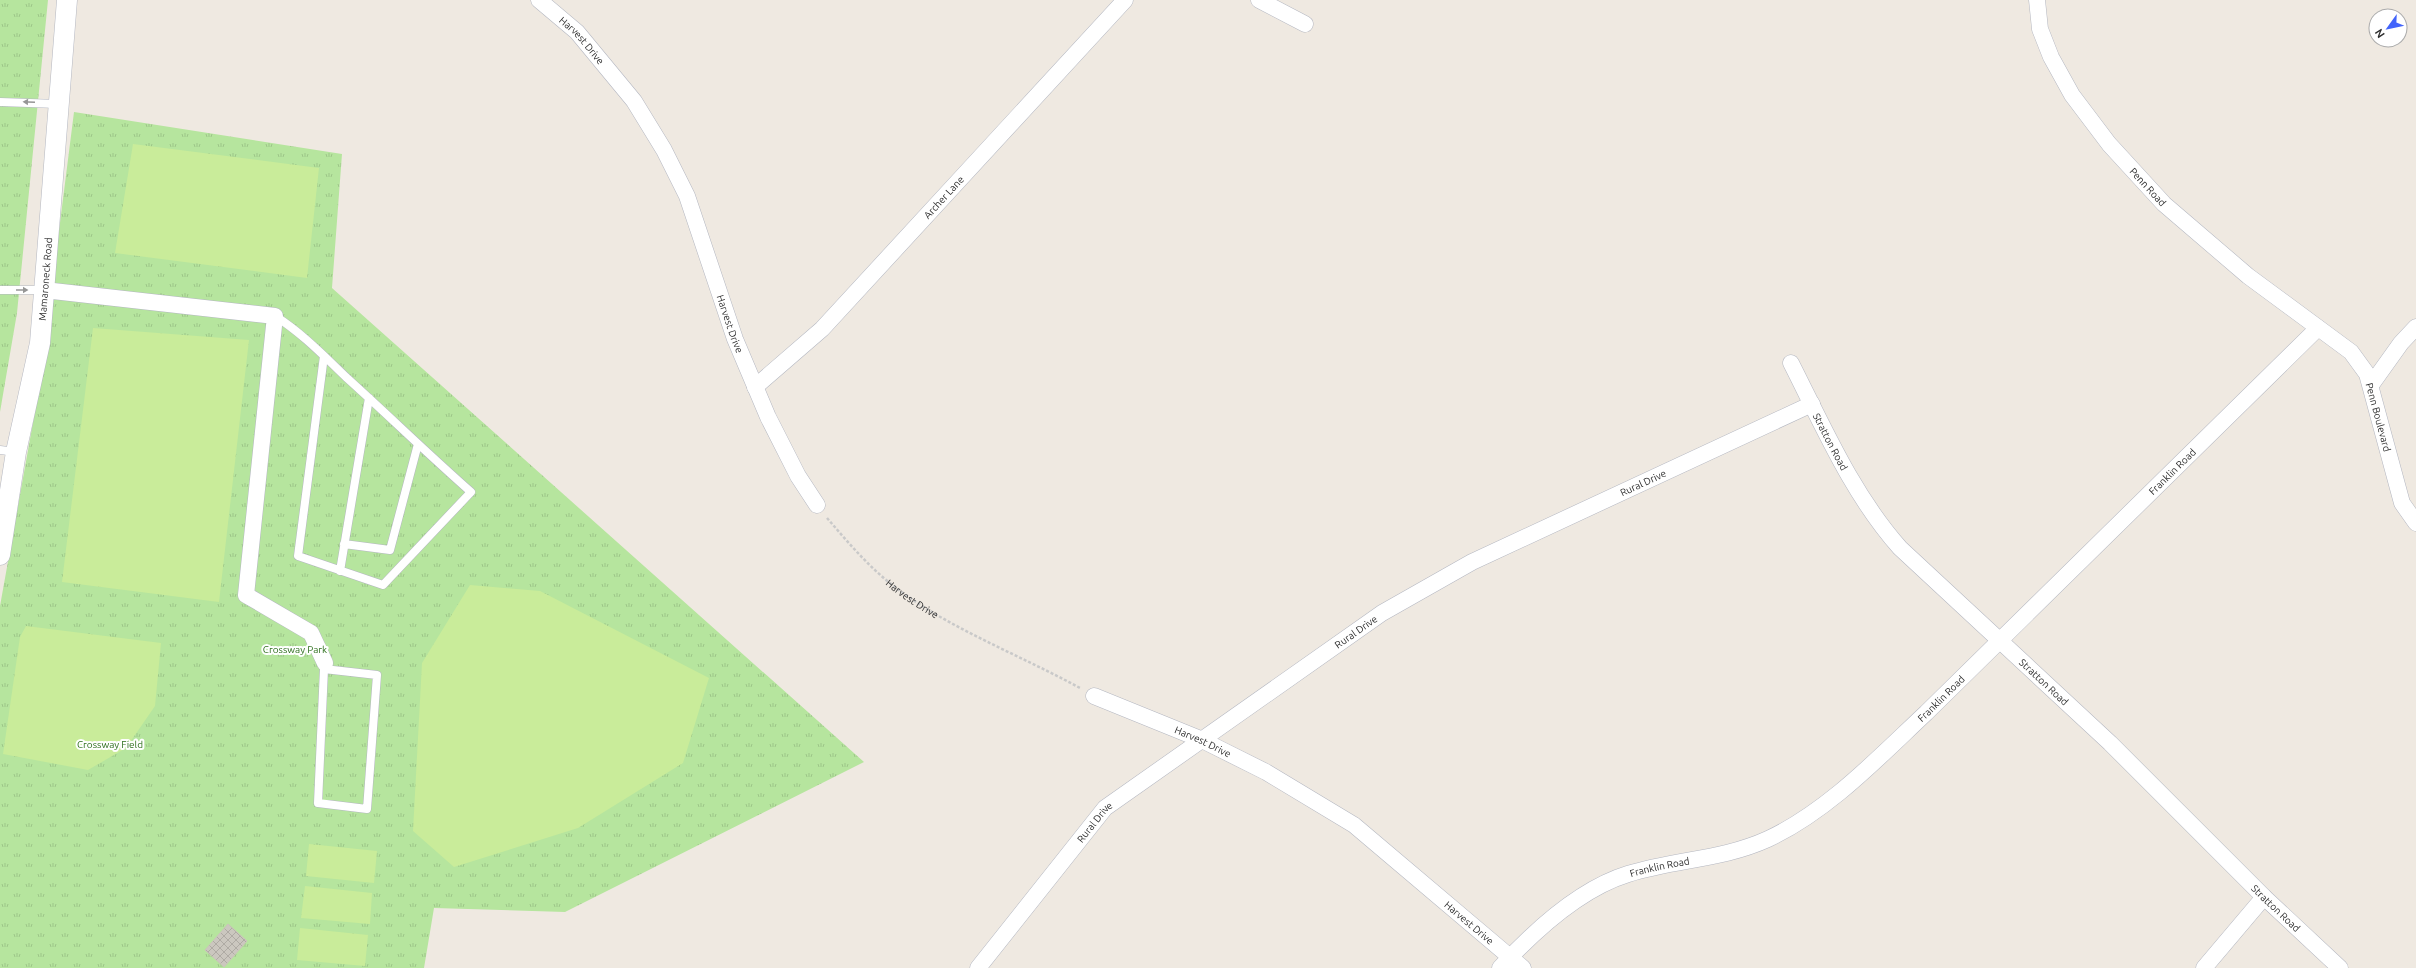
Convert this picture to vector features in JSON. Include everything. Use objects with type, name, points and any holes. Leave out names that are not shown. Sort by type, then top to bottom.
[{"type":"street","name":"Mamaroneck Road","points":[[0,555],[8,451],[40,343],[67,0]]},
{"type":"street","name":"Harvest Drive","points":[[539,0],[577,32],[634,101],[664,150],[687,196],[735,339],[755,387],[798,476],[817,505]]},
{"type":"street","name":"Archer Lane","points":[[755,387],[822,328],[1125,0]]},
{"type":"street","points":[[1259,0],[1305,24]]},
{"type":"street","name":"Penn Road","points":[[2037,0],[2040,29],[2051,57],[2072,96],[2109,144],[2164,204],[2248,276],[2318,328]]},
{"type":"street","points":[[44,290],[275,316],[246,595],[311,634],[324,666]]},
{"type":"street","points":[[2371,385],[2401,343],[2416,327]]},
{"type":"street","name":"Penn Boulevard","points":[[2318,328],[2351,352],[2367,374],[2402,503],[2416,523]]},
{"type":"street","name":"Franklin Road","points":[[1506,962],[1529,937],[1601,885],[1627,874],[1668,864],[1732,853],[1769,838],[1814,811],[1861,773],[2318,328]]},
{"type":"street","name":"Stratton Road","points":[[1791,363],[1852,480],[1878,522],[1900,548],[2110,743],[2264,897],[2340,968]]},
{"type":"street","name":"Rural Drive","points":[[978,968],[1105,808],[1382,613],[1472,562],[1812,404]]},
{"type":"street","name":"Harvest Drive","points":[[1094,696],[1200,740],[1266,772],[1354,825],[1506,962],[1523,968]]},
{"type":"street","points":[[2204,968],[2264,897]]},
{"type":"lane","points":[[0,102],[59,104]]},
{"type":"lane","points":[[0,290],[44,290]]},
{"type":"lane","points":[[275,316],[292,327],[324,356],[418,444],[471,492],[383,586],[298,556],[324,356]]},
{"type":"lane","points":[[340,570],[369,398]]},
{"type":"lane","points":[[344,544],[390,550],[418,444]]},
{"type":"lane","points":[[324,666],[377,675],[367,809],[318,803],[324,666]]},
{"type":"path","name":"Harvest Drive","points":[[817,505],[850,545],[891,584],[942,617],[1094,696]]},
{"type":"green space","points":[[0,0],[48,0],[17,313],[0,412]]},
{"type":"green space","name":"Crossway Park","points":[[74,112],[342,154],[332,288],[864,762],[565,912],[434,908],[424,968],[0,968],[0,606],[39,389]]},
{"type":"green space","points":[[133,144],[319,168],[307,278],[115,253]]},
{"type":"green space","points":[[93,328],[249,340],[219,602],[62,582]]},
{"type":"green space","points":[[470,585],[540,591],[709,678],[683,763],[578,828],[454,867],[413,831],[422,663]]},
{"type":"green space","name":"Crossway Field","points":[[26,626],[161,643],[155,706],[126,748],[88,770],[3,754],[20,637]]},
{"type":"green space","points":[[309,844],[377,851],[374,883],[306,876]]},
{"type":"green space","points":[[305,886],[372,893],[370,924],[301,918]]},
{"type":"green space","points":[[300,928],[368,935],[365,966],[297,960]]},
{"type":"building","points":[[228,924],[247,941],[224,967],[205,950]]}]
